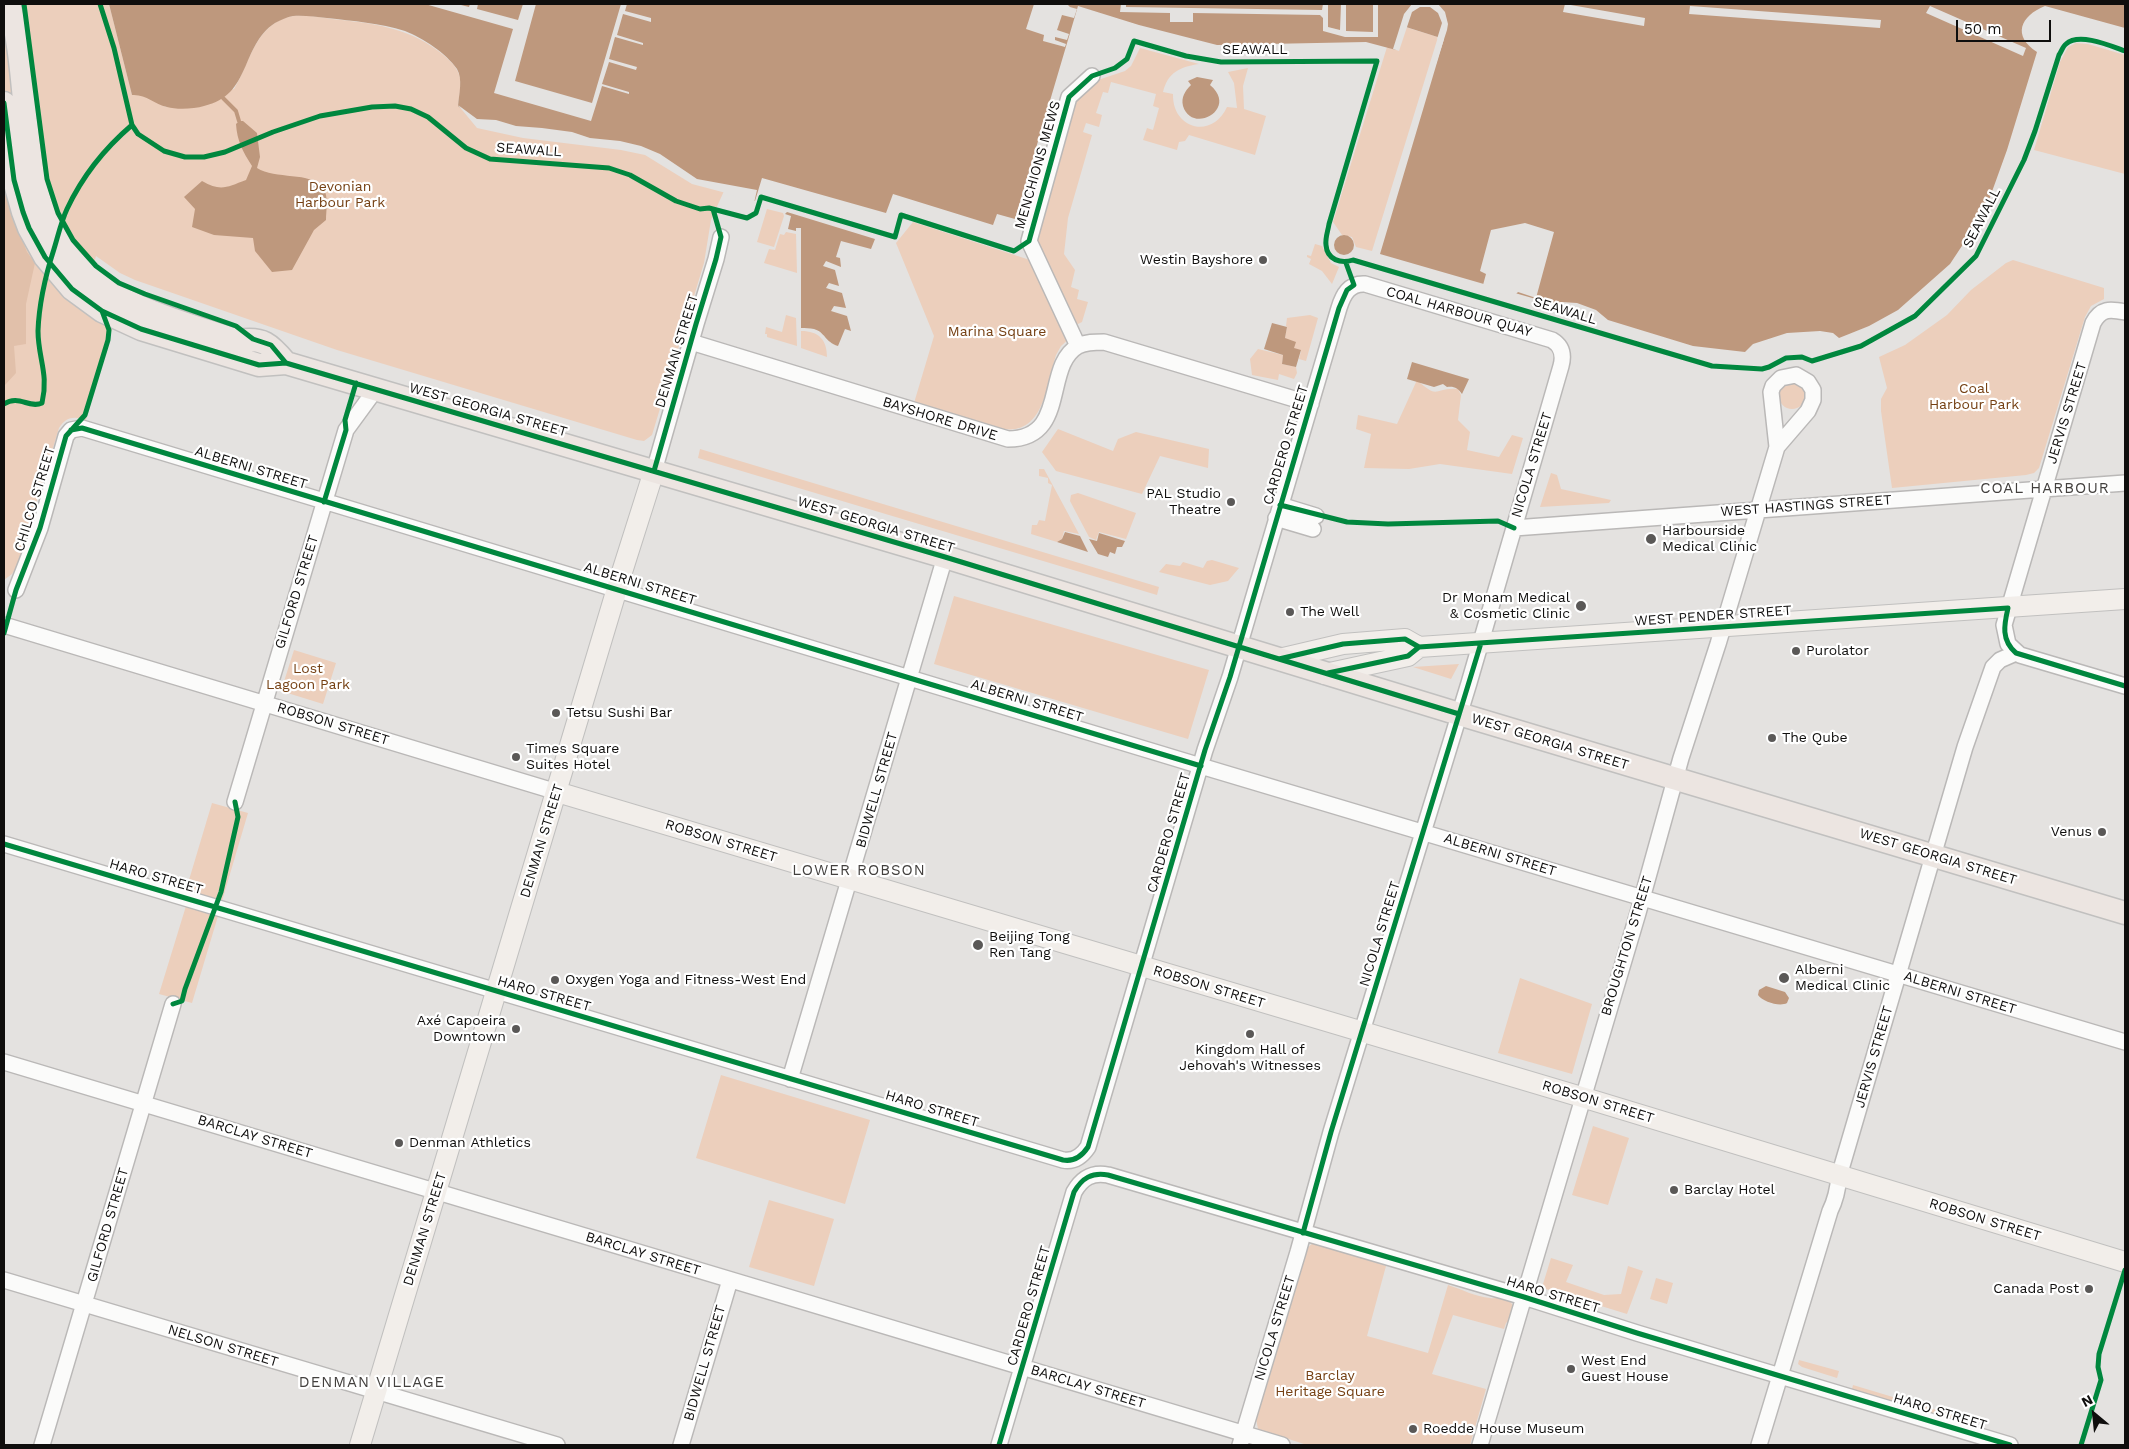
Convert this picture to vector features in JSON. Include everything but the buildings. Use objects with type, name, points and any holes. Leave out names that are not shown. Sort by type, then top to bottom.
[{"type":"highway","points":[[10,4],[17,43],[34,177],[47,202]]},
{"type":"highway","points":[[24,4],[45,166],[47,202],[54,232],[94,289]]},
{"type":"highway","points":[[4,103],[15,188],[33,236],[56,270],[94,289],[128,287],[236,326],[253,339]]},
{"type":"highway","name":"WEST GEORGIA STREET","points":[[94,289],[238,341],[253,339],[271,345],[286,362]]},
{"type":"highway","name":"WEST GEORGIA STREET","points":[[94,289],[141,329],[259,365],[286,362],[2125,913]]},
{"type":"main road","name":"DENMAN STREET","points":[[360,1445],[654,471]]},
{"type":"main road","name":"WEST PENDER STREET","points":[[1279,659],[1343,644],[1405,639],[1419,647],[2125,599]]},
{"type":"main road","name":"WEST PENDER STREET","points":[[1325,674],[1408,656],[1419,647]]},
{"type":"main road","name":"ROBSON STREET","points":[[556,792],[2125,1262]]},
{"type":"street","name":"MENCHIONS MEWS","points":[[1078,346],[1029,241],[1069,97],[1092,76]]},
{"type":"street","name":"DENMAN STREET","points":[[654,471],[721,237]]},
{"type":"street","name":"COAL HARBOUR QUAY","points":[[1354,285],[1365,284],[1545,337],[1557,343],[1560,348]]},
{"type":"street","name":"CARDERO STREET","points":[[1077,1158],[1088,1147],[1342,299],[1347,290],[1354,285]]},
{"type":"street","name":"JERVIS STREET","points":[[1759,1445],[1810,1276],[1835,1202],[1839,1176],[1965,747],[1991,670],[2000,660],[2016,652],[2005,638],[2004,625],[2008,608],[2094,323],[2098,314],[2106,309],[2125,312]]},
{"type":"street","name":"BAYSHORE DRIVE","points":[[690,342],[1008,439],[1026,438],[1042,426],[1067,356],[1078,346]]},
{"type":"street","points":[[1078,346],[1091,342],[1104,342],[1311,404]]},
{"type":"street","name":"NICOLA STREET","points":[[1241,1440],[1362,1032],[1481,643],[1563,359],[1560,348]]},
{"type":"street","points":[[1791,375],[1801,376],[1813,390],[1813,400],[1808,411],[1802,415],[1789,418],[1776,411],[1771,398],[1773,386],[1781,378],[1791,375]]},
{"type":"street","name":"GILFORD STREET","points":[[235,802],[346,430],[376,389]]},
{"type":"street","name":"BROUGHTON STREET","points":[[1480,1445],[1675,779],[1724,626],[1777,447],[1771,398]]},
{"type":"street","name":"BROUGHTON STREET","points":[[1777,447],[1808,411]]},
{"type":"street","name":"ALBERNI STREET","points":[[71,430],[82,428],[1201,766],[2125,1042]]},
{"type":"street","name":"CHILCO STREET","points":[[16,590],[40,528],[66,436],[71,430]]},
{"type":"street","name":"WEST HASTINGS STREET","points":[[1514,528],[2125,483]]},
{"type":"street","points":[[1278,512],[1314,522]]},
{"type":"street","name":"BIDWELL STREET","points":[[790,1079],[945,558]]},
{"type":"street","name":"ROBSON STREET","points":[[5,628],[556,792]]},
{"type":"street","points":[[2016,652],[2025,657],[2125,686]]},
{"type":"street","name":"HARO STREET","points":[[4,844],[1063,1160],[1077,1158]]},
{"type":"street","name":"GILFORD STREET","points":[[42,1445],[173,1004]]},
{"type":"street","name":"BARCLAY STREET","points":[[4,1062],[1023,1367],[1241,1440],[1282,1445]]},
{"type":"street","name":"HARO STREET","points":[[1087,1177],[1096,1174],[1108,1174],[1524,1297],[1781,1377],[2010,1445]]},
{"type":"street","name":"CARDERO STREET","points":[[999,1445],[1074,1192],[1081,1181],[1087,1177]]},
{"type":"street","name":"NELSON STREET","points":[[4,1280],[557,1445]]},
{"type":"street","name":"BIDWELL STREET","points":[[681,1445],[730,1280]]},
{"type":"green space","name":"Devonian Harbour Park","points":[[4,4],[109,4],[132,95],[144,95],[166,107],[234,89],[263,33],[280,20],[292,16],[312,16],[388,27],[425,42],[452,63],[458,72],[460,80],[458,106],[645,153],[724,191],[711,220],[704,263],[652,435],[644,441],[637,440],[337,350],[135,280],[120,273],[96,256],[81,310],[112,329],[86,420],[71,418],[59,428],[17,567],[4,580]]},
{"type":"green space","points":[[1405,27],[1438,37],[1372,251],[1356,247],[1352,237],[1342,235],[1333,222],[1387,47],[1396,50]]},
{"type":"green space","points":[[2076,43],[2088,44],[2125,55],[2125,174],[2034,150],[2060,62],[2068,47]]},
{"type":"green space","points":[[1140,48],[1199,64],[1181,69],[1172,75],[1165,85],[1163,92],[1173,94],[1174,106],[1186,122],[1194,126],[1203,127],[1212,124],[1227,107],[1237,108],[1234,83],[1228,72],[1248,68],[1243,86],[1244,109],[1266,116],[1255,155],[1189,135],[1185,141],[1179,142],[1177,150],[1143,140],[1147,128],[1153,130],[1159,108],[1153,106],[1156,94],[1111,82],[1108,93],[1103,92],[1096,113],[1102,115],[1099,127],[1086,123],[1083,132],[1092,135],[1068,218],[1064,254],[1075,270],[1071,287],[1079,290],[1077,299],[1088,302],[1082,322],[1078,324],[1071,322],[1035,237],[1073,108],[1081,94],[1098,80],[1125,71],[1131,66]]},
{"type":"green space","points":[[767,209],[783,213],[784,216],[774,247],[757,242]]},
{"type":"green space","name":"Marina Square","points":[[913,222],[1033,261],[1070,338],[1061,346],[1056,355],[1042,405],[1027,424],[1017,429],[1003,429],[914,403],[934,336],[896,243]]},
{"type":"green space","points":[[786,232],[796,234],[797,273],[764,263],[769,249],[775,250],[780,234],[784,235]]},
{"type":"green space","points":[[1315,244],[1322,246],[1331,263],[1339,267],[1332,284],[1322,271],[1309,264],[1311,259],[1307,255],[1311,256]]},
{"type":"green space","name":"Coal Harbour Park","points":[[2013,260],[2104,288],[2104,299],[2091,306],[2085,317],[2039,468],[2034,473],[2026,475],[1892,488],[1881,411],[1881,399],[1887,388],[1879,357],[1905,345],[1947,315],[1971,290],[2006,263]]},
{"type":"green space","points":[[786,315],[796,318],[797,346],[767,337],[767,334],[765,334],[766,327],[782,332]]},
{"type":"green space","points":[[1310,315],[1318,318],[1306,361],[1299,359],[1301,351],[1294,349],[1285,338],[1286,326],[1287,318]]},
{"type":"green space","points":[[801,331],[813,333],[824,341],[827,357],[801,348]]},
{"type":"green space","points":[[1258,349],[1283,355],[1282,364],[1296,367],[1297,373],[1294,379],[1279,374],[1278,380],[1252,375],[1250,359]]},
{"type":"green space","points":[[1417,380],[1433,392],[1458,389],[1461,395],[1458,420],[1470,432],[1467,450],[1499,457],[1512,435],[1523,438],[1512,474],[1440,464],[1409,469],[1364,468],[1371,434],[1356,429],[1358,415],[1397,424]]},
{"type":"green space","points":[[1792,383],[1801,387],[1805,396],[1801,405],[1792,409],[1783,405],[1779,396],[1783,387]]},
{"type":"green space","points":[[1058,429],[1113,451],[1118,439],[1136,432],[1209,449],[1208,468],[1160,456],[1142,494],[1056,471],[1042,452]]},
{"type":"green space","points":[[700,449],[1159,587],[1157,595],[698,458]]},
{"type":"green space","points":[[1039,469],[1044,469],[1079,534],[1064,531],[1062,539],[1057,542],[1031,534],[1032,525],[1037,525],[1039,520],[1045,521],[1052,485],[1048,483],[1048,478],[1039,476]]},
{"type":"green space","points":[[1551,473],[1557,475],[1561,489],[1611,500],[1609,503],[1540,507]]},
{"type":"green space","points":[[1078,493],[1136,513],[1126,539],[1099,532],[1096,540],[1089,537],[1070,501],[1071,495]]},
{"type":"green space","points":[[1212,560],[1239,568],[1228,581],[1210,585],[1159,572],[1166,564],[1180,566],[1183,562],[1203,568],[1207,561]]},
{"type":"green space","points":[[954,596],[1209,670],[1188,739],[934,664]]},
{"type":"green space","name":"Lost Lagoon Park","points":[[294,650],[336,663],[323,704],[281,691]]},
{"type":"green space","points":[[1459,664],[1451,679],[1413,667]]},
{"type":"green space","points":[[212,803],[248,813],[222,901],[186,890]]},
{"type":"green space","points":[[186,906],[218,916],[192,1003],[159,994]]},
{"type":"green space","points":[[1520,978],[1592,1004],[1572,1074],[1498,1053]]},
{"type":"green space","points":[[721,1075],[870,1120],[845,1204],[696,1158]]},
{"type":"green space","points":[[1593,1126],[1629,1138],[1608,1205],[1572,1195]]},
{"type":"green space","points":[[769,1200],[834,1219],[814,1286],[749,1267]]},
{"type":"green space","name":"Barclay Heritage Square","points":[[1316,1242],[1386,1266],[1367,1336],[1428,1353],[1448,1285],[1479,1296],[1502,1298],[1513,1305],[1514,1312],[1504,1329],[1453,1315],[1432,1374],[1486,1389],[1470,1445],[1307,1445],[1258,1429],[1256,1419],[1307,1248]]},
{"type":"green space","points":[[1551,1258],[1573,1265],[1566,1282],[1604,1295],[1621,1294],[1628,1266],[1643,1271],[1627,1314],[1546,1289],[1543,1284]]},
{"type":"green space","points":[[1656,1278],[1673,1283],[1667,1304],[1650,1299]]},
{"type":"green space","points":[[1799,1360],[1839,1371],[1837,1378],[1802,1367],[1798,1364]]},
{"type":"green space","points":[[1853,1385],[1966,1419],[1964,1423],[1852,1389]]},
{"type":"shaded area","points":[[109,4],[2125,4],[2125,28],[2045,6],[2030,15],[2022,27],[2022,33],[2029,46],[2037,52],[2007,150],[1985,211],[1950,264],[1898,310],[1869,326],[1839,338],[1833,333],[1820,331],[1787,333],[1753,344],[1745,352],[1693,346],[1608,320],[1596,310],[1577,303],[1562,302],[1553,304],[1380,254],[1444,39],[1406,27],[1396,50],[1366,42],[1217,45],[1139,25],[1078,6],[1015,219],[997,214],[993,225],[893,194],[886,213],[762,178],[755,201],[693,182],[645,153],[488,129],[458,106],[460,77],[457,69],[447,57],[426,42],[405,31],[366,23],[306,16],[293,16],[284,19],[275,23],[264,33],[256,44],[238,81],[230,92],[219,100],[195,108],[180,109],[162,106],[142,96],[132,95]]},
{"type":"shaded area","points":[[1197,77],[1213,80],[1210,85],[1218,94],[1217,110],[1203,118],[1195,118],[1188,114],[1183,106],[1184,94],[1191,85],[1188,81]]},
{"type":"shaded area","points":[[239,121],[243,121],[257,133],[260,157],[257,168],[273,174],[310,179],[325,191],[327,199],[326,220],[314,230],[292,270],[272,272],[255,251],[253,238],[214,235],[192,227],[195,209],[184,197],[202,181],[214,186],[224,187],[246,180],[252,166],[239,141],[236,124]]},
{"type":"shaded area","points":[[4,185],[5,194],[27,252],[35,263],[26,304],[26,344],[14,346],[16,373],[5,385]]},
{"type":"shaded area","points":[[787,212],[875,239],[871,249],[841,241],[836,257],[840,258],[841,267],[826,261],[823,266],[835,270],[839,286],[829,283],[826,288],[842,293],[846,308],[834,306],[831,311],[847,316],[851,331],[845,329],[838,346],[830,342],[818,330],[801,328],[801,228],[796,228],[796,231],[788,229],[791,216],[785,214]]},
{"type":"shaded area","points":[[1344,235],[1351,238],[1354,245],[1351,252],[1344,255],[1337,252],[1334,245],[1337,238]]},
{"type":"shaded area","points":[[1272,323],[1287,327],[1285,338],[1296,342],[1294,348],[1301,350],[1296,367],[1282,364],[1283,355],[1264,349]]},
{"type":"shaded area","points":[[1412,362],[1469,379],[1462,394],[1456,388],[1447,387],[1443,384],[1434,387],[1407,379]]},
{"type":"shaded area","points":[[1065,532],[1080,536],[1088,552],[1057,542],[1062,539]]},
{"type":"shaded area","points":[[1099,533],[1125,541],[1122,547],[1117,547],[1115,554],[1110,552],[1108,557],[1098,554],[1089,539],[1097,541]]},
{"type":"shaded area","points":[[1766,986],[1785,992],[1789,998],[1787,1003],[1776,1004],[1760,998],[1758,995],[1759,990]]},
{"type":"pier","points":[[425,4],[457,4],[469,7],[470,4],[478,4],[477,9],[518,20],[523,4],[536,4],[515,81],[592,103],[621,4],[627,4],[625,11],[651,18],[651,22],[623,14],[617,35],[643,43],[643,45],[615,37],[609,59],[637,67],[636,70],[609,62],[602,84],[629,92],[629,94],[602,86],[591,121],[494,93],[513,29]]},
{"type":"pier","points":[[1034,4],[1067,4],[1077,9],[1074,18],[1062,15],[1057,30],[1069,34],[1067,40],[1055,37],[1055,40],[1066,44],[1065,47],[1043,41],[1044,35],[1026,29]]},
{"type":"pier","points":[[1121,4],[1126,4],[1126,7],[1322,10],[1323,4],[1328,4],[1328,27],[1340,30],[1341,4],[1346,4],[1346,31],[1373,32],[1373,4],[1378,4],[1378,37],[1345,37],[1323,31],[1323,18],[1320,15],[1193,13],[1193,22],[1170,22],[1170,13],[1120,12]]},
{"type":"pier","points":[[1412,4],[1438,4],[1445,12],[1448,24],[1447,30],[1436,64],[1434,63],[1441,40],[1437,39],[1442,23],[1438,13],[1430,7],[1420,7],[1412,12],[1399,51],[1393,49],[1404,14]]},
{"type":"pier","points":[[1565,4],[1645,18],[1644,26],[1563,12]]},
{"type":"pier","points":[[1690,6],[1881,20],[1880,28],[1689,14]]},
{"type":"pier","points":[[1930,6],[2026,48],[2023,56],[1926,13]]},
{"type":"pier","points":[[458,105],[477,119],[496,120],[516,126],[572,132],[590,138],[620,141],[641,146],[660,154],[697,179],[757,190],[754,203],[692,184],[645,155],[621,150],[523,138],[477,128]]},
{"type":"pier","points":[[1525,223],[1554,232],[1536,298],[1518,292],[1514,296],[1483,285],[1486,274],[1480,271],[1491,230]]},
{"type":"waterway","points":[[223,98],[236,111],[239,121]]},
{"type":"cycle path","points":[[24,4],[47,179],[58,213],[73,240],[96,266],[119,283],[236,326],[253,339],[271,345],[286,363]]},
{"type":"cycle path","name":"SEAWALL","points":[[100,4],[114,48],[132,125],[138,134],[164,151],[185,157],[204,157],[225,152],[273,132],[320,116],[372,107],[395,106],[411,109],[428,117],[466,148],[490,159],[609,168],[630,175],[676,201],[700,209],[709,208],[747,218],[756,213],[761,197],[895,237],[901,215],[1014,251],[1029,241],[1069,97],[1092,76],[1115,68],[1127,59],[1134,41],[1186,56],[1221,62],[1377,61],[1326,237],[1327,250],[1335,260],[1353,260],[1712,366],[1762,369],[1786,358],[1802,357],[1812,361],[1861,346],[1915,316],[1976,256],[2024,160],[2059,55],[2064,46],[2079,39],[2104,43],[2125,51]]},
{"type":"cycle path","points":[[4,103],[14,180],[29,228],[45,257],[72,289],[102,311],[141,329],[259,365],[286,363],[945,557],[1459,714]]},
{"type":"cycle path","points":[[4,404],[14,400],[33,404],[42,403],[44,375],[38,341],[41,300],[61,224],[73,197],[87,174],[113,143],[132,125]]},
{"type":"cycle path","points":[[654,471],[721,237],[713,209]]},
{"type":"cycle path","points":[[4,844],[1063,1160],[1074,1159],[1080,1156],[1088,1147],[1205,750],[1230,677],[1339,308],[1347,290],[1354,285],[1346,263]]},
{"type":"cycle path","points":[[4,633],[16,590],[40,528],[66,436],[85,415],[108,340],[109,330],[102,311]]},
{"type":"cycle path","points":[[324,502],[346,430],[345,420],[356,383]]},
{"type":"cycle path","points":[[71,430],[82,428],[1201,766]]},
{"type":"cycle path","points":[[1280,505],[1347,522],[1388,524],[1498,521],[1514,528]]},
{"type":"cycle path","points":[[1279,659],[1343,644],[1405,639],[1419,647],[2008,608],[2005,620],[2006,638],[2016,653],[2125,686]]},
{"type":"cycle path","points":[[1303,1233],[1331,1132],[1481,643]]},
{"type":"cycle path","points":[[1328,673],[1408,656],[1419,647]]},
{"type":"cycle path","points":[[173,1004],[182,1001],[221,892],[238,817],[235,802]]},
{"type":"cycle path","points":[[999,1445],[1074,1192],[1080,1183],[1088,1177],[1097,1174],[1108,1175],[1524,1297],[1637,1333],[2010,1445]]},
{"type":"cycle path","points":[[2081,1445],[2101,1380],[2098,1367],[2099,1354],[2125,1270]]},
{"type":"place","name":"Westin Bayshore","points":[[1263,260]]},
{"type":"place","name":"PAL Studio Theatre","points":[[1231,502]]},
{"type":"place","name":"Harbourside Medical Clinic","points":[[1651,539]]},
{"type":"place","name":"Dr Monam Medical & Cosmetic Clinic","points":[[1581,606]]},
{"type":"place","name":"The Well","points":[[1290,612]]},
{"type":"place","name":"Purolator","points":[[1796,651]]},
{"type":"place","name":"Tetsu Sushi Bar","points":[[556,713]]},
{"type":"place","name":"The Qube","points":[[1772,738]]},
{"type":"place","name":"Times Square Suites Hotel","points":[[516,757]]},
{"type":"place","name":"Venus","points":[[2102,832]]},
{"type":"place","name":"Beijing Tong Ren Tang","points":[[978,945]]},
{"type":"place","name":"Alberni Medical Clinic","points":[[1784,978]]},
{"type":"place","name":"Oxygen Yoga and Fitness-West End","points":[[555,980]]},
{"type":"place","name":"Axé Capoeira Downtown","points":[[516,1029]]},
{"type":"place","name":"Kingdom Hall of Jehovah's Witnesses","points":[[1250,1034]]},
{"type":"place","name":"Denman Athletics","points":[[399,1143]]},
{"type":"place","name":"Barclay Hotel","points":[[1674,1190]]},
{"type":"place","name":"Canada Post","points":[[2089,1289]]},
{"type":"place","name":"West End Guest House","points":[[1571,1369]]},
{"type":"place","name":"Roedde House Museum","points":[[1413,1429]]},
{"type":"district","name":"COAL HARBOUR","points":[[2045,489]]},
{"type":"district","name":"LOWER ROBSON","points":[[859,871]]},
{"type":"district","name":"DENMAN VILLAGE","points":[[372,1383]]}]
